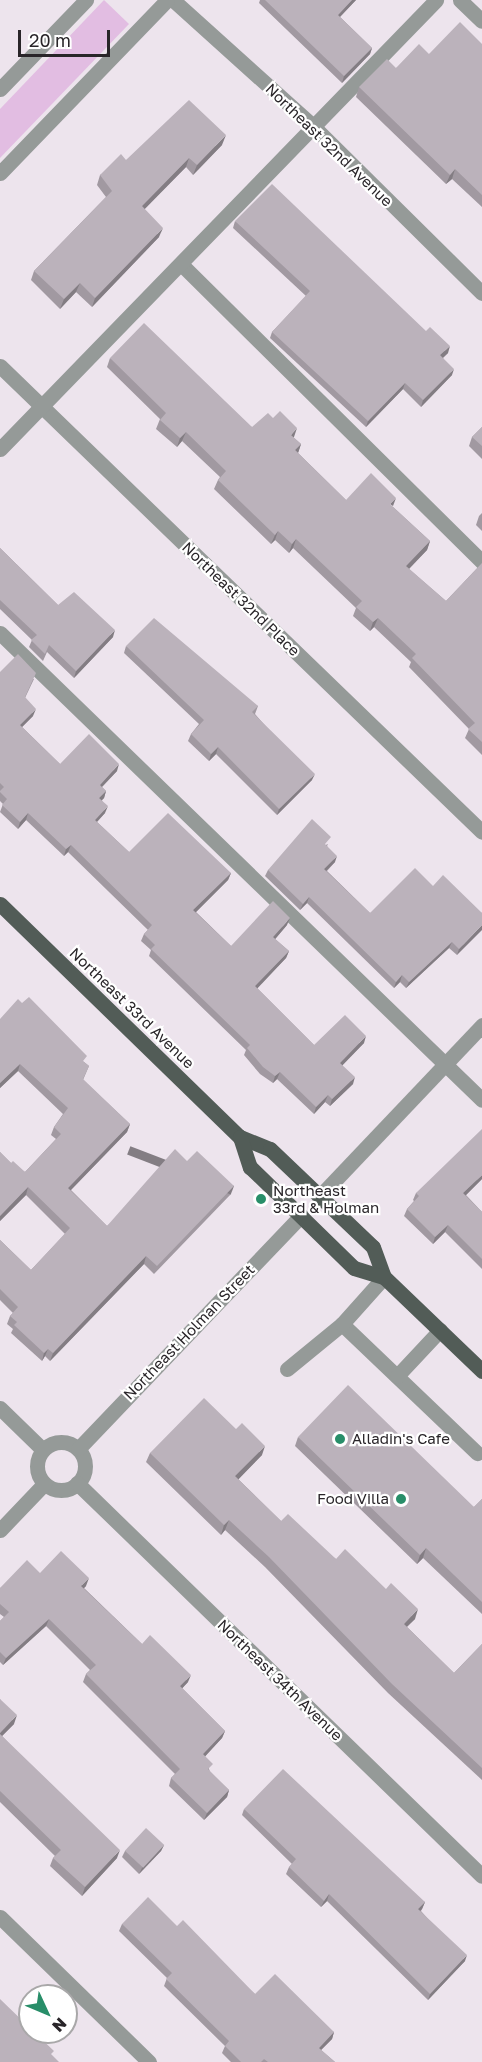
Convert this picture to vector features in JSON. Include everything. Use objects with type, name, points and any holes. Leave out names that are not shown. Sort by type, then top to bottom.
[{"type":"main road","name":"Northeast 33rd Avenue","points":[[0,904],[240,1137],[270,1149],[372,1247],[384,1277],[482,1371]]},
{"type":"main road","name":"Northeast 33rd Avenue","points":[[240,1137],[250,1167],[354,1268],[384,1277]]},
{"type":"street","points":[[0,89],[86,0]]},
{"type":"street","points":[[0,173],[167,0]]},
{"type":"street","name":"Northeast 32nd Avenue","points":[[173,0],[314,127],[482,293]]},
{"type":"street","points":[[0,450],[436,0]]},
{"type":"street","points":[[460,0],[482,21]]},
{"type":"street","points":[[181,264],[482,562]]},
{"type":"street","name":"Northeast 32nd Place","points":[[0,366],[482,832]]},
{"type":"street","points":[[0,633],[482,1100]]},
{"type":"street","points":[[319,1197],[482,1025]]},
{"type":"street","name":"Northeast Holman Street","points":[[78,1449],[301,1216]]},
{"type":"street","points":[[286,1369],[342,1324],[384,1277]]},
{"type":"street","points":[[342,1324],[477,1453]]},
{"type":"street","points":[[398,1376],[440,1330]]},
{"type":"street","points":[[0,1408],[43,1450]]},
{"type":"street","points":[[60,1442],[78,1449],[85,1467],[77,1483],[58,1490],[44,1484],[36,1468],[43,1450],[60,1442]]},
{"type":"street","name":"Northeast 34th Avenue","points":[[77,1483],[482,1876]]},
{"type":"street","points":[[0,1530],[44,1484]]},
{"type":"street","points":[[0,1917],[149,2062]]},
{"type":"shaded area","points":[[104,0],[129,24],[0,158],[0,109]]},
{"type":"building","points":[[265,0],[352,0],[338,15],[372,48],[344,76]]},
{"type":"building","points":[[460,22],[482,44],[482,195],[455,169],[450,175],[359,87],[387,59],[396,68],[419,44],[429,54]]},
{"type":"building","points":[[189,100],[226,135],[197,165],[189,158],[142,206],[163,228],[95,298],[80,283],[64,299],[34,271],[112,191],[100,175],[121,154],[126,160]]},
{"type":"building","points":[[272,184],[426,331],[430,327],[450,346],[440,355],[454,369],[423,400],[405,383],[368,421],[272,332],[310,291],[235,221]]},
{"type":"building","points":[[144,323],[252,427],[268,413],[273,418],[280,411],[297,428],[291,435],[301,444],[295,450],[346,500],[371,473],[396,498],[390,504],[430,541],[406,566],[446,601],[482,563],[482,742],[468,729],[475,723],[412,658],[416,654],[378,618],[373,622],[356,607],[362,601],[296,539],[292,544],[278,531],[275,535],[218,480],[226,471],[186,432],[180,438],[160,420],[166,413],[110,358]]},
{"type":"building","points":[[482,427],[482,446],[472,437]]},
{"type":"building","points":[[0,548],[58,605],[74,592],[115,630],[76,671],[49,645],[45,654],[31,640],[37,635],[0,600]]},
{"type":"building","points":[[154,618],[258,706],[252,712],[315,774],[279,809],[218,747],[211,754],[191,734],[204,720],[126,646]]},
{"type":"building","points":[[18,654],[36,673],[25,697],[36,709],[20,725],[60,764],[89,734],[119,764],[100,785],[106,791],[99,798],[108,806],[95,820],[129,852],[168,813],[231,873],[193,910],[231,946],[273,901],[290,918],[273,937],[289,951],[255,986],[314,1045],[345,1015],[366,1036],[340,1063],[355,1077],[332,1099],[328,1095],[316,1107],[280,1072],[275,1076],[263,1067],[247,1048],[250,1045],[151,949],[155,945],[144,934],[152,925],[71,845],[66,849],[28,813],[20,822],[2,805],[7,799],[0,792],[4,787],[0,783],[0,672]]},
{"type":"building","points":[[312,819],[331,837],[325,844],[337,856],[324,869],[370,913],[415,868],[433,886],[443,875],[482,913],[482,925],[459,949],[452,942],[409,982],[402,975],[396,982],[309,897],[303,904],[268,870]]},
{"type":"building","points":[[29,997],[87,1056],[83,1061],[89,1066],[83,1079],[130,1124],[68,1188],[107,1226],[175,1149],[187,1161],[197,1151],[234,1186],[157,1266],[146,1256],[53,1353],[48,1349],[44,1353],[14,1325],[17,1322],[10,1316],[18,1307],[0,1289],[0,1240],[31,1270],[70,1228],[28,1187],[0,1216],[0,1152],[25,1172],[61,1134],[54,1127],[68,1108],[20,1064],[0,1083],[0,1019],[18,999],[22,1003]]},
{"type":"building","points":[[482,1129],[482,1175],[463,1193],[482,1212],[482,1259],[448,1225],[435,1237],[407,1209],[419,1196],[416,1193]]},
{"type":"building","points":[[348,1385],[474,1507],[482,1499],[482,1602],[426,1548],[420,1555],[298,1437]]},
{"type":"building","points":[[204,1398],[236,1429],[242,1423],[265,1446],[235,1476],[281,1521],[288,1514],[336,1559],[345,1549],[386,1589],[391,1583],[418,1609],[404,1624],[454,1673],[482,1644],[482,1768],[392,1684],[269,1557],[229,1520],[224,1525],[150,1453]]},
{"type":"building","points":[[61,1551],[89,1578],[81,1586],[142,1644],[150,1635],[191,1675],[180,1686],[225,1731],[203,1754],[213,1764],[208,1769],[229,1790],[207,1813],[171,1778],[180,1769],[86,1674],[96,1665],[49,1619],[6,1658],[0,1652],[0,1621],[9,1612],[0,1604],[0,1588],[27,1560],[40,1573]]},
{"type":"building","points":[[0,1699],[17,1715],[0,1733]]},
{"type":"building","points":[[0,1734],[120,1850],[85,1887],[53,1858],[61,1850],[0,1791]]},
{"type":"building","points":[[283,1769],[425,1902],[418,1909],[467,1955],[430,1994],[329,1894],[324,1901],[289,1867],[296,1859],[244,1809]]},
{"type":"building","points":[[146,1828],[164,1845],[143,1868],[125,1851]]},
{"type":"building","points":[[148,1897],[177,1926],[183,1920],[255,1994],[275,1974],[334,2032],[319,2048],[335,2062],[268,2062],[264,2059],[261,2062],[241,2062],[225,2046],[229,2041],[166,1979],[172,1973],[122,1924]]},
{"type":"building","points":[[0,1999],[18,2016],[18,2044],[47,2044],[54,2051],[51,2054],[59,2062],[0,2062]]},
{"type":"place","name":"Northeast 33rd & Holman","points":[[261,1199]]},
{"type":"place","name":"Alladin's Cafe","points":[[340,1439]]},
{"type":"place","name":"Food Villa","points":[[401,1499]]}]
